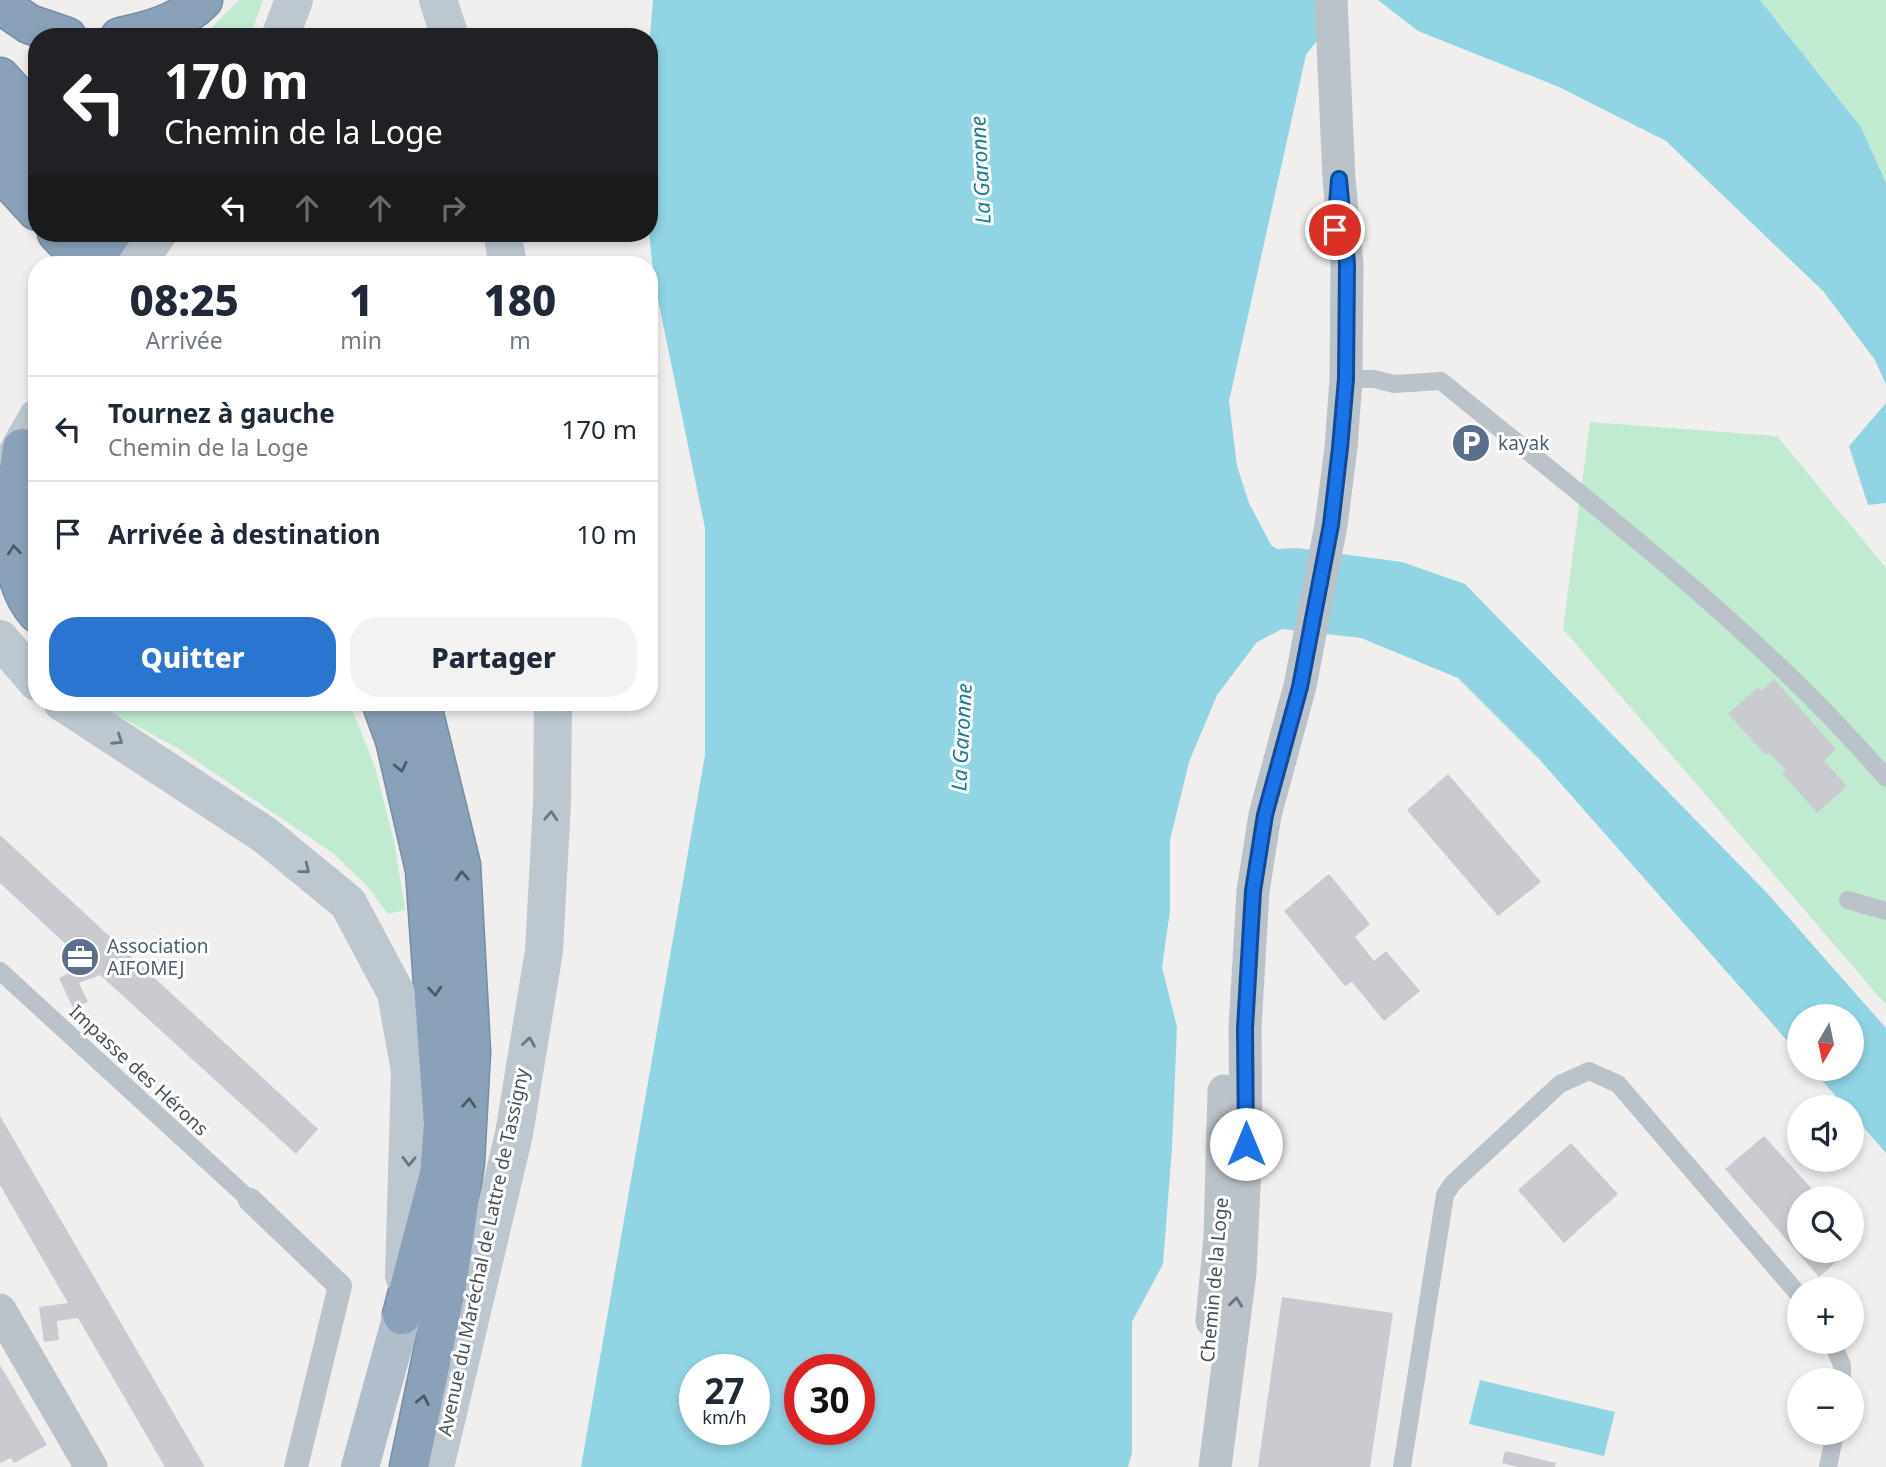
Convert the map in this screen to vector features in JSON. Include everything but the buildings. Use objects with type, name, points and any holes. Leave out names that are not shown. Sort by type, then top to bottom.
[{"type":"highway","points":[[156,28],[196,8],[204,0]]},
{"type":"highway","points":[[0,4],[29,24],[41,28]]},
{"type":"highway","points":[[0,77],[28,108]]},
{"type":"highway","points":[[0,125],[28,153]]},
{"type":"highway","points":[[0,171],[28,201]]},
{"type":"highway","points":[[66,242],[79,256]]},
{"type":"highway","points":[[115,242],[129,256]]},
{"type":"highway","points":[[148,242],[160,256]]},
{"type":"highway","points":[[28,440],[12,547],[18,579],[28,597]]},
{"type":"highway","points":[[384,711],[395,740],[425,870],[443,1125],[439,1174],[402,1315]]},
{"type":"highway","points":[[409,1467],[449,1280],[466,1161],[471,1052],[461,864],[423,711]]},
{"type":"main road","points":[[284,28],[294,0]]},
{"type":"main road","points":[[438,0],[447,28]]},
{"type":"main road","points":[[0,483],[28,435]]},
{"type":"main road","points":[[0,639],[28,672]]},
{"type":"main road","points":[[76,711],[265,835],[348,903],[396,993],[410,1071],[402,1315],[360,1467]]},
{"type":"main road","name":"Avenue du Maréchal de Lattre de Tassigny","points":[[435,1467],[514,1134],[544,951],[552,803],[553,711]]},
{"type":"street","name":"Chemin de la Loge","points":[[1215,1467],[1240,1273],[1246,1144],[1245,1028],[1253,891],[1346,379],[1347,264],[1339,179],[1331,0]]},
{"type":"street","name":"Chemin de la Loge","points":[[1321,523],[1328,308],[1339,179]]},
{"type":"street","name":"Chemin de la Loge","points":[[1194,1467],[1220,1237],[1227,956],[1232,895],[1245,819],[1290,684]]},
{"type":"street","points":[[250,1200],[340,1286],[296,1467]]},
{"type":"street","points":[[0,1310],[91,1467]]},
{"type":"lane","points":[[1346,379],[1374,379],[1394,384],[1441,381],[1651,551],[1797,684],[1846,732],[1886,778]]},
{"type":"lane","points":[[1848,900],[1886,911]]},
{"type":"lane","name":"Impasse des Hérons","points":[[0,971],[250,1200]]},
{"type":"lane","points":[[1402,1467],[1445,1195],[1453,1183],[1560,1084],[1588,1071],[1618,1084],[1787,1281]]},
{"type":"lane","points":[[1828,1467],[1833,1445]]},
{"type":"green space","points":[[239,0],[263,0],[253,28],[211,28]]},
{"type":"green space","points":[[1760,0],[1886,0],[1886,183],[1861,127]]},
{"type":"green space","points":[[1590,422],[1777,436],[1886,568],[1886,1005],[1563,629]]},
{"type":"green space","points":[[109,711],[353,711],[375,767],[394,841],[405,910],[388,914],[367,886],[334,854],[179,749]]},
{"type":"water","name":"La Garonne","points":[[653,0],[1348,0],[1306,55],[1229,401],[1237,466],[1249,503],[1271,545],[1277,549],[1297,548],[1402,562],[1465,584],[1767,893],[1886,1028],[1886,1153],[1864,1128],[1864,1095],[1835,1095],[1823,1082],[1864,1082],[1864,1004],[1787,1004],[1787,1040],[1540,760],[1458,678],[1361,638],[1282,629],[1257,642],[1217,695],[1189,762],[1170,840],[1170,911],[1162,967],[1177,1027],[1172,1148],[1163,1264],[1132,1322],[1132,1453],[1128,1467],[581,1467],[705,755],[705,528],[658,299],[658,256],[651,256],[650,242],[658,242],[658,28],[651,28]]},
{"type":"water","points":[[1378,0],[1760,0],[1861,127],[1886,183],[1886,385],[1875,360],[1823,291],[1666,141],[1559,87],[1418,31]]},
{"type":"water","points":[[1886,403],[1886,503],[1868,505],[1849,446]]},
{"type":"water","points":[[1480,1380],[1615,1412],[1604,1456],[1469,1424]]},
{"type":"place","name":"kayak","points":[[1471,443]]},
{"type":"place","name":"Association AIFOMEJ","points":[[80,957]]},
{"type":"route","points":[[1246,1144],[1245,1028],[1253,891],[1265,815],[1300,687],[1331,525],[1340,448],[1346,379],[1347,264],[1339,179],[1335,230]]}]
